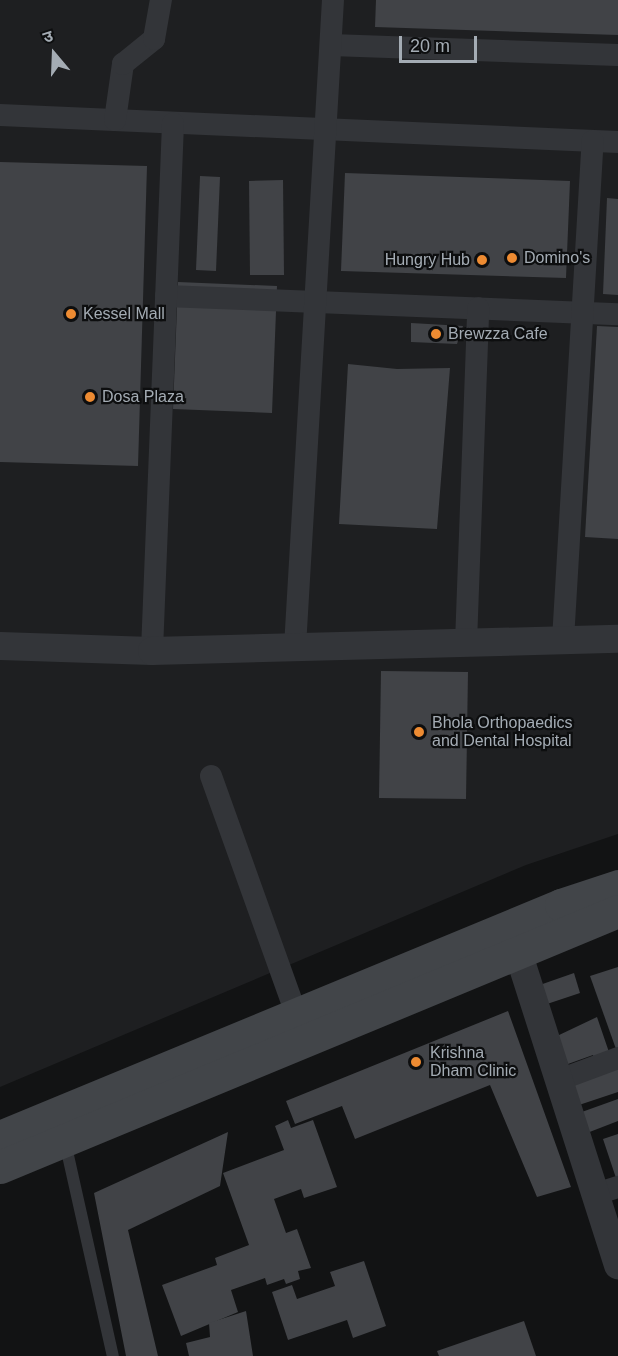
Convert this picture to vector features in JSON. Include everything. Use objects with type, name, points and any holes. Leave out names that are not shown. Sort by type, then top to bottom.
[{"type":"main road","points":[[0,1167],[514,939],[618,886]]},
{"type":"main road","points":[[0,1137],[296,1014],[514,939],[618,911]]},
{"type":"street","points":[[115,120],[123,64],[154,39],[161,0]]},
{"type":"street","points":[[295,647],[315,302],[328,129],[333,0]]},
{"type":"street","points":[[331,45],[618,55]]},
{"type":"street","points":[[0,115],[618,142]]},
{"type":"street","points":[[152,651],[173,123]]},
{"type":"street","points":[[563,640],[593,141]]},
{"type":"street","points":[[166,296],[618,314]]},
{"type":"street","points":[[466,643],[478,308]]},
{"type":"street","points":[[0,646],[152,651],[618,639]]},
{"type":"street","points":[[211,776],[296,1014]]},
{"type":"street","points":[[514,939],[559,1080],[607,1190],[618,1265]]},
{"type":"street","points":[[559,1080],[618,1058]]},
{"type":"lane","points":[[65,1140],[113,1356]]},
{"type":"shaded area","points":[[0,0],[618,0],[618,834],[526,865],[0,1087]]},
{"type":"building","points":[[376,0],[618,0],[618,35],[375,27]]},
{"type":"building","name":"Kessel Mall","points":[[0,162],[147,166],[138,466],[0,462]]},
{"type":"building","points":[[345,173],[570,181],[566,278],[341,271]]},
{"type":"building","points":[[200,176],[220,177],[216,271],[196,270]]},
{"type":"building","points":[[283,180],[284,275],[250,275],[249,181]]},
{"type":"building","points":[[607,198],[618,199],[618,295],[603,294]]},
{"type":"building","points":[[178,282],[277,286],[272,413],[173,409]]},
{"type":"building","name":"Brewzza Cafe","points":[[411,323],[463,326],[457,344],[411,342]]},
{"type":"building","points":[[597,326],[618,327],[618,539],[585,537]]},
{"type":"building","points":[[348,364],[397,369],[450,368],[437,529],[339,524]]},
{"type":"building","points":[[381,671],[468,672],[466,799],[379,798]]},
{"type":"building","points":[[618,967],[618,1048],[616,1049],[590,976]]},
{"type":"building","points":[[574,973],[580,993],[541,1006],[534,987]]},
{"type":"building","points":[[508,1011],[571,1187],[537,1197],[490,1085],[355,1139],[342,1106],[295,1124],[286,1101]]},
{"type":"building","points":[[597,1017],[610,1055],[595,1061],[593,1055],[568,1064],[557,1036]]},
{"type":"building","points":[[618,1060],[618,1092],[573,1107],[564,1078]]},
{"type":"building","points":[[618,1099],[618,1121],[587,1133],[579,1113]]},
{"type":"building","points":[[288,1120],[291,1128],[313,1120],[337,1187],[304,1198],[301,1189],[274,1199],[286,1233],[297,1229],[311,1268],[298,1271],[300,1279],[286,1284],[284,1279],[267,1285],[265,1278],[231,1290],[238,1312],[181,1336],[162,1285],[217,1265],[215,1258],[249,1245],[223,1173],[284,1150],[275,1126]]},
{"type":"building","points":[[228,1132],[220,1186],[128,1230],[158,1356],[126,1356],[94,1193]]},
{"type":"building","points":[[618,1134],[618,1178],[616,1178],[603,1139]]},
{"type":"building","points":[[364,1261],[386,1326],[353,1338],[347,1320],[288,1340],[272,1292],[292,1285],[297,1299],[335,1286],[330,1272]]},
{"type":"building","points":[[246,1311],[253,1356],[189,1356],[186,1343],[210,1337],[209,1323]]},
{"type":"building","points":[[524,1321],[536,1356],[439,1356],[437,1351]]},
{"type":"place","name":"Domino's","points":[[512,258]]},
{"type":"place","name":"Hungry Hub","points":[[482,260]]},
{"type":"place","name":"Kessel Mall","points":[[71,314]]},
{"type":"place","name":"Brewzza Cafe","points":[[436,334]]},
{"type":"place","name":"Dosa Plaza","points":[[90,397]]},
{"type":"place","name":"Bhola Orthopaedics and Dental Hospital","points":[[419,732]]},
{"type":"place","name":"Krishna Dham Clinic","points":[[416,1062]]}]
